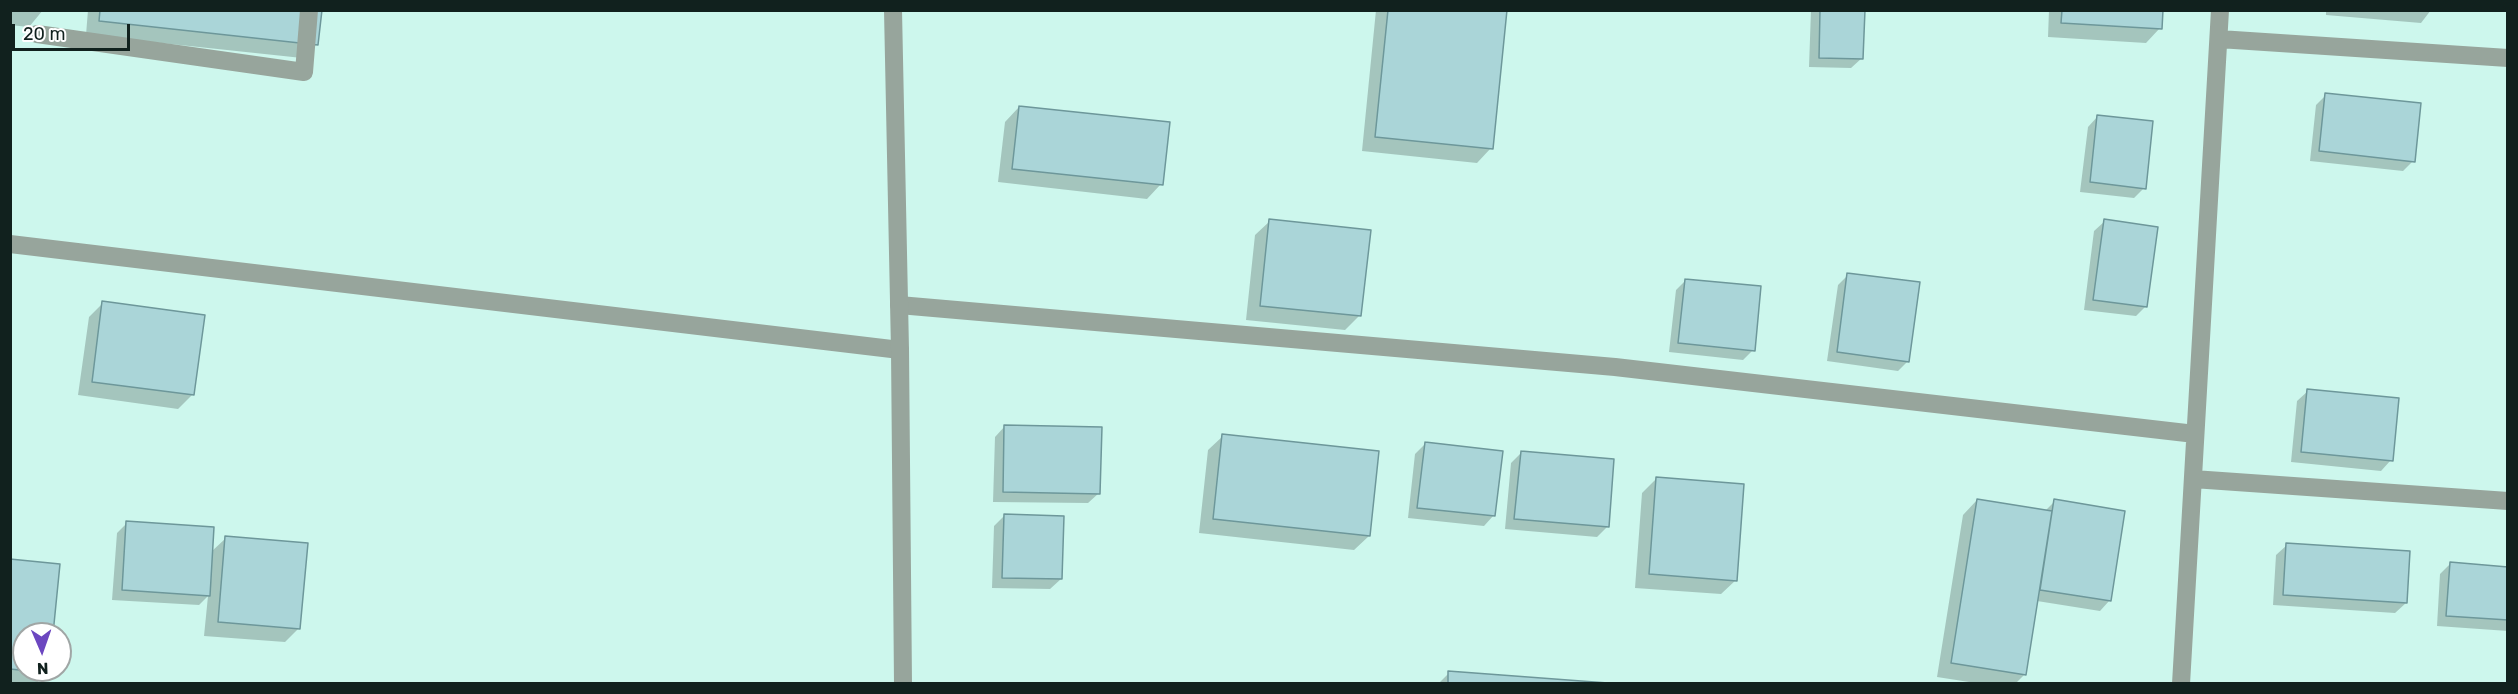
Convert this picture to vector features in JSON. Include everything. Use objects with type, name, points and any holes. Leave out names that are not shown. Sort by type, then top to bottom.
[{"type":"street","points":[[37,34],[304,72],[309,10]]},
{"type":"street","points":[[892,10],[900,350],[903,684]]},
{"type":"street","points":[[2181,684],[2220,10]]},
{"type":"street","points":[[2219,39],[2508,58]]},
{"type":"street","points":[[10,244],[900,350]]},
{"type":"street","points":[[899,305],[1615,367],[2195,434]]},
{"type":"street","points":[[2193,479],[2508,501]]},
{"type":"building","points":[[100,10],[322,10],[318,45],[99,21]]},
{"type":"building","points":[[1388,10],[1507,10],[1493,149],[1375,137]]},
{"type":"building","points":[[1820,10],[1865,10],[1863,59],[1819,58]]},
{"type":"building","points":[[2062,10],[2163,10],[2162,29],[2061,23]]},
{"type":"building","points":[[2325,93],[2421,103],[2415,162],[2319,151]]},
{"type":"building","points":[[1019,106],[1170,122],[1163,185],[1012,169]]},
{"type":"building","points":[[2097,115],[2153,121],[2146,189],[2090,182]]},
{"type":"building","points":[[1269,219],[1371,230],[1361,316],[1260,306]]},
{"type":"building","points":[[2104,219],[2158,227],[2147,307],[2093,300]]},
{"type":"building","points":[[1847,273],[1920,282],[1909,362],[1837,352]]},
{"type":"building","points":[[1685,279],[1761,286],[1755,351],[1678,343]]},
{"type":"building","points":[[102,301],[205,315],[194,395],[92,382]]},
{"type":"building","points":[[2307,389],[2399,398],[2393,461],[2301,452]]},
{"type":"building","points":[[1004,425],[1102,427],[1100,494],[1003,492]]},
{"type":"building","points":[[1222,434],[1379,451],[1370,536],[1213,519]]},
{"type":"building","points":[[1425,442],[1503,451],[1495,516],[1417,508]]},
{"type":"building","points":[[1521,451],[1614,459],[1609,527],[1514,519]]},
{"type":"building","points":[[1656,477],[1744,484],[1737,581],[1649,574]]},
{"type":"building","points":[[1977,499],[2052,511],[2026,675],[1951,663]]},
{"type":"building","points":[[2054,499],[2125,511],[2111,601],[2040,590]]},
{"type":"building","points":[[1004,514],[1064,516],[1062,579],[1002,578]]},
{"type":"building","points":[[126,521],[214,527],[210,596],[122,590]]},
{"type":"building","points":[[225,536],[308,543],[300,629],[218,622]]},
{"type":"building","points":[[2286,543],[2410,551],[2407,603],[2283,595]]},
{"type":"building","points":[[10,559],[60,564],[54,622],[12,622],[12,669],[10,669]]},
{"type":"building","points":[[2450,562],[2508,567],[2508,620],[2446,616]]},
{"type":"building","points":[[1448,671],[1608,683],[1608,684],[1448,684]]}]
